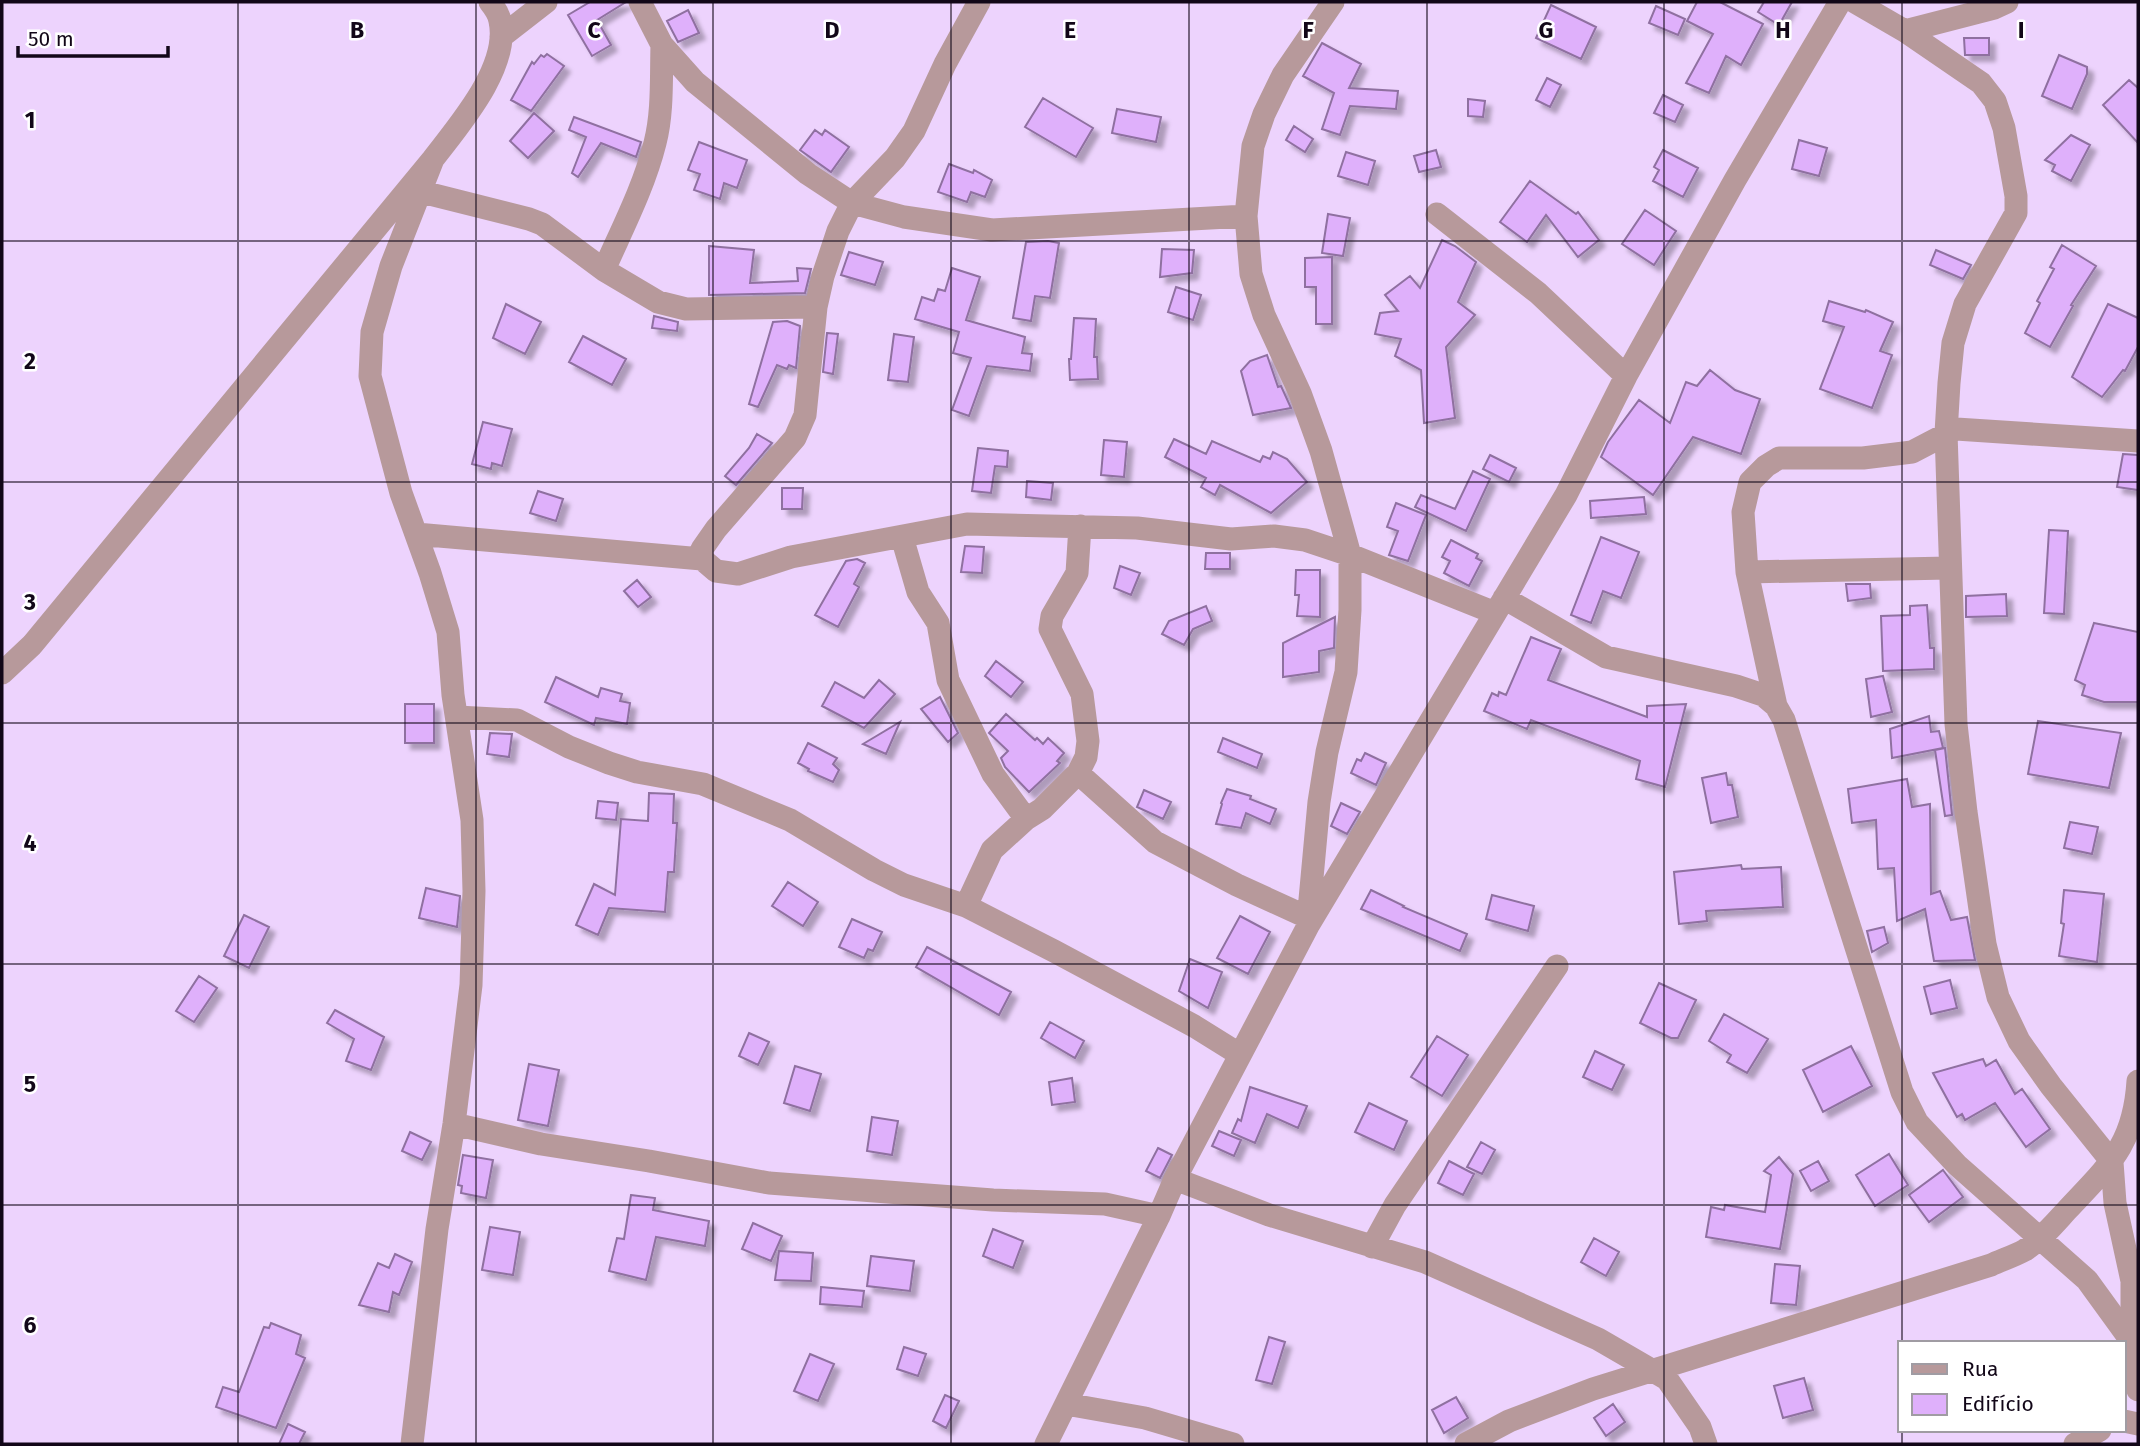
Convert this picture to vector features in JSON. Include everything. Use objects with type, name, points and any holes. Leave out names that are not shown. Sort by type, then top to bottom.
[{"type":"street","points":[[2,673],[32,645],[433,159],[484,90],[501,37],[500,19],[490,2]]},
{"type":"street","points":[[501,37],[546,2]]},
{"type":"street","points":[[640,2],[662,45],[695,82],[808,174],[852,203],[904,217],[992,230],[1246,216]]},
{"type":"street","points":[[702,559],[702,549],[716,529],[795,438],[805,415],[817,307],[828,257],[852,203],[895,158],[914,131],[945,64],[979,2]]},
{"type":"street","points":[[1308,920],[1321,789],[1346,673],[1350,555],[1321,452],[1300,393],[1264,315],[1251,274],[1246,216],[1253,146],[1264,114],[1283,75],[1333,2]]},
{"type":"street","points":[[1046,1444],[1175,1179],[1308,920],[1566,495],[1626,376],[1735,180],[1840,2]]},
{"type":"street","points":[[1855,2],[1905,31],[1981,83],[1995,101],[2004,128],[2016,196],[2016,213],[1965,304],[1957,327],[1948,383],[1946,433],[1949,568],[1956,724],[1985,944],[1998,996],[2020,1041],[2051,1086],[2112,1162],[2115,1203],[2132,1280],[2132,1342],[2138,1391]]},
{"type":"street","points":[[1905,31],[1994,8],[2007,2]]},
{"type":"street","points":[[604,270],[656,142],[661,102],[662,45]]},
{"type":"street","points":[[412,1444],[437,1229],[454,1124],[471,985],[474,891],[471,820],[448,632],[401,493],[370,376],[372,332],[391,266],[433,159]]},
{"type":"street","points":[[422,191],[529,219],[542,225],[604,270],[658,302],[686,309],[817,307]]},
{"type":"street","points":[[1437,214],[1538,293],[1626,376]]},
{"type":"street","points":[[2132,1342],[2087,1280],[1956,1166],[1917,1122],[1902,1092],[1784,720],[1776,706],[1747,572],[1743,512],[1750,482],[1766,466],[1779,458],[1863,458],[1912,452],[1955,429],[2138,441]]},
{"type":"street","points":[[416,534],[702,559],[716,571],[737,574],[792,557],[967,524],[1137,528],[1231,539],[1273,536],[1305,540],[1499,605],[1606,657],[1736,686],[1763,695],[1776,706]]},
{"type":"street","points":[[967,906],[992,850],[1079,773],[1086,757],[1088,741],[1082,694],[1050,629],[1052,616],[1077,573],[1080,526]]},
{"type":"street","points":[[902,537],[918,592],[938,623],[948,680],[993,774],[1026,819]]},
{"type":"street","points":[[1747,572],[1949,568]]},
{"type":"street","points":[[457,717],[517,720],[569,747],[618,766],[637,772],[703,783],[790,820],[904,885],[967,906],[1194,1026],[1238,1054]]},
{"type":"street","points":[[1079,773],[1155,842],[1308,920]]},
{"type":"street","points":[[1372,1247],[1395,1205],[1557,966]]},
{"type":"street","points":[[1466,1444],[1509,1421],[1650,1370],[1991,1265],[2025,1250],[2041,1238],[2112,1162],[2136,1117],[2138,1081]]},
{"type":"street","points":[[454,1124],[541,1144],[769,1183],[941,1197],[1105,1204],[1159,1216]]},
{"type":"street","points":[[1175,1179],[1269,1215],[1425,1262],[1598,1339],[1667,1378],[1700,1427],[1706,1444]]},
{"type":"street","points":[[1066,1404],[1145,1418],[1233,1444]]},
{"type":"street","points":[[2075,1444],[2096,1432]]},
{"type":"building","points":[[590,2],[626,2],[597,20],[611,45],[592,56],[568,15]]},
{"type":"building","points":[[1697,2],[1720,2],[1763,24],[1741,65],[1726,56],[1709,93],[1686,83],[1713,34],[1687,21]]},
{"type":"building","points":[[1764,2],[1792,2],[1779,25],[1758,12]]},
{"type":"building","points":[[1551,5],[1596,27],[1581,59],[1536,38]]},
{"type":"building","points":[[1656,6],[1685,19],[1678,35],[1649,23]]},
{"type":"building","points":[[688,10],[699,33],[678,42],[667,21]]},
{"type":"building","points":[[1964,38],[1989,38],[1989,55],[1965,55]]},
{"type":"building","points":[[1322,43],[1361,64],[1349,88],[1398,91],[1396,109],[1350,106],[1340,135],[1322,129],[1334,93],[1303,76]]},
{"type":"building","points":[[547,54],[564,66],[531,111],[511,100],[532,62],[534,64],[541,55],[544,57]]},
{"type":"building","points":[[2059,55],[2087,67],[2087,74],[2072,109],[2042,96]]},
{"type":"building","points":[[1547,78],[1561,85],[1550,107],[1536,100]]},
{"type":"building","points":[[2129,80],[2138,88],[2138,143],[2103,105]]},
{"type":"building","points":[[1663,95],[1683,105],[1675,122],[1654,113]]},
{"type":"building","points":[[1043,98],[1093,128],[1076,157],[1025,127]]},
{"type":"building","points":[[1468,99],[1485,101],[1483,117],[1468,116]]},
{"type":"building","points":[[1117,109],[1161,117],[1156,142],[1112,133]]},
{"type":"building","points":[[534,113],[554,131],[528,158],[510,141]]},
{"type":"building","points":[[574,117],[641,142],[636,157],[601,143],[578,177],[572,173],[586,137],[569,130]]},
{"type":"building","points":[[1294,126],[1313,139],[1305,152],[1286,140]]},
{"type":"building","points":[[815,130],[822,135],[825,130],[849,147],[831,172],[800,150]]},
{"type":"building","points":[[2071,135],[2090,145],[2071,181],[2052,171],[2055,165],[2045,160]]},
{"type":"building","points":[[1799,140],[1827,148],[1819,176],[1792,169]]},
{"type":"building","points":[[699,142],[747,160],[737,188],[724,183],[720,199],[694,190],[700,174],[688,170]]},
{"type":"building","points":[[1436,150],[1441,167],[1419,172],[1414,156]]},
{"type":"building","points":[[1663,150],[1698,168],[1683,197],[1653,181],[1659,170],[1654,167]]},
{"type":"building","points":[[1346,152],[1375,161],[1368,185],[1338,176]]},
{"type":"building","points":[[949,164],[973,173],[974,170],[992,180],[985,197],[971,192],[967,202],[938,192]]},
{"type":"building","points":[[1530,181],[1576,214],[1578,212],[1599,240],[1578,257],[1546,215],[1527,242],[1500,222]]},
{"type":"building","points":[[1645,210],[1676,231],[1654,265],[1622,244]]},
{"type":"building","points":[[1328,214],[1350,218],[1343,256],[1322,253]]},
{"type":"building","points":[[1442,240],[1476,262],[1458,302],[1475,315],[1446,347],[1455,418],[1424,423],[1421,370],[1395,356],[1401,339],[1375,334],[1380,313],[1398,311],[1385,295],[1410,276],[1420,288]]},
{"type":"building","points":[[1026,242],[1059,243],[1050,298],[1035,296],[1031,321],[1013,318]]},
{"type":"building","points":[[2062,245],[2096,266],[2071,305],[2073,306],[2050,347],[2025,333],[2040,303],[2037,301],[2054,269],[2050,267]]},
{"type":"building","points":[[709,246],[754,250],[750,283],[798,281],[797,268],[811,269],[805,293],[709,295]]},
{"type":"building","points":[[1162,249],[1194,250],[1192,273],[1160,277]]},
{"type":"building","points":[[1936,250],[1971,265],[1963,279],[1930,265]]},
{"type":"building","points":[[849,252],[883,262],[875,285],[841,275]]},
{"type":"building","points":[[1332,257],[1332,324],[1316,324],[1316,287],[1305,287],[1305,258]]},
{"type":"building","points":[[952,268],[980,277],[966,320],[1025,337],[1022,353],[1032,354],[1030,371],[987,366],[969,416],[952,410],[971,358],[953,353],[959,332],[915,319],[922,297],[934,301],[938,289],[945,291]]},
{"type":"building","points":[[1176,287],[1201,295],[1193,320],[1168,312]]},
{"type":"building","points":[[1829,301],[1865,312],[1866,310],[1893,322],[1880,351],[1892,355],[1872,408],[1820,389],[1844,327],[1823,321]]},
{"type":"building","points":[[506,304],[541,322],[525,354],[493,338]]},
{"type":"building","points":[[2108,304],[2138,318],[2138,347],[2125,371],[2123,370],[2102,397],[2072,377]]},
{"type":"building","points":[[654,316],[678,322],[677,331],[652,328]]},
{"type":"building","points":[[1074,318],[1096,319],[1094,357],[1097,357],[1098,379],[1070,380],[1069,359]]},
{"type":"building","points":[[787,321],[800,326],[796,368],[789,365],[787,369],[777,365],[758,407],[749,404],[773,322]]},
{"type":"building","points":[[827,333],[838,334],[833,374],[823,372]]},
{"type":"building","points":[[894,334],[914,337],[908,382],[888,380]]},
{"type":"building","points":[[583,336],[626,359],[612,385],[569,362]]},
{"type":"building","points":[[1267,355],[1278,387],[1281,386],[1291,408],[1253,415],[1241,371],[1250,361]]},
{"type":"building","points":[[1710,370],[1735,390],[1760,399],[1741,454],[1693,437],[1653,495],[1601,457],[1608,442],[1639,400],[1670,423],[1686,382],[1697,386]]},
{"type":"building","points":[[483,422],[512,429],[502,466],[492,463],[491,469],[472,464]]},
{"type":"building","points":[[757,434],[772,443],[736,485],[725,476],[749,448]]},
{"type":"building","points":[[1174,439],[1206,454],[1212,441],[1260,462],[1263,456],[1270,459],[1273,452],[1287,459],[1307,482],[1271,513],[1220,485],[1215,495],[1201,487],[1206,478],[1165,457]]},
{"type":"building","points":[[1104,440],[1127,442],[1124,477],[1101,475]]},
{"type":"building","points":[[978,448],[1008,451],[1007,467],[995,466],[991,493],[972,491]]},
{"type":"building","points":[[2123,454],[2138,455],[2138,490],[2117,487]]},
{"type":"building","points":[[1490,455],[1516,468],[1509,482],[1483,469]]},
{"type":"building","points":[[1473,471],[1490,479],[1466,531],[1415,507],[1421,495],[1455,509]]},
{"type":"building","points":[[1027,481],[1053,483],[1051,500],[1026,497]]},
{"type":"building","points":[[782,488],[803,488],[802,509],[782,509]]},
{"type":"building","points":[[538,491],[563,499],[556,521],[530,513]]},
{"type":"building","points":[[1644,497],[1646,514],[1591,518],[1590,501]]},
{"type":"building","points":[[1396,503],[1426,515],[1408,561],[1389,555],[1398,531],[1387,527]]},
{"type":"building","points":[[2049,530],[2068,531],[2064,614],[2044,613]]},
{"type":"building","points":[[1601,537],[1639,552],[1621,598],[1603,591],[1591,623],[1571,615]]},
{"type":"building","points":[[1451,540],[1478,554],[1476,558],[1482,561],[1469,586],[1444,573],[1450,561],[1442,557]]},
{"type":"building","points":[[965,546],[984,547],[982,573],[961,572]]},
{"type":"building","points":[[1206,553],[1230,553],[1230,569],[1205,569]]},
{"type":"building","points":[[857,559],[865,563],[854,584],[859,587],[838,627],[815,615],[846,561]]},
{"type":"building","points":[[1120,566],[1140,573],[1131,595],[1114,588]]},
{"type":"building","points":[[1296,570],[1320,570],[1320,617],[1297,616],[1299,595],[1295,595]]},
{"type":"building","points":[[637,580],[651,597],[638,607],[624,591]]},
{"type":"building","points":[[1846,584],[1870,584],[1871,598],[1848,601]]},
{"type":"building","points":[[2006,594],[2007,616],[1966,617],[1966,596]]},
{"type":"building","points":[[1927,605],[1930,648],[1934,648],[1934,669],[1883,671],[1881,616],[1910,615],[1910,606]]},
{"type":"building","points":[[1206,606],[1212,621],[1193,629],[1184,645],[1162,634],[1169,621]]},
{"type":"building","points":[[1335,617],[1334,648],[1319,651],[1319,672],[1283,677],[1283,643]]},
{"type":"building","points":[[2094,623],[2138,632],[2138,702],[2104,702],[2082,695],[2085,685],[2075,680]]},
{"type":"building","points":[[1531,637],[1561,649],[1548,680],[1647,717],[1647,706],[1686,704],[1665,787],[1636,779],[1640,761],[1531,720],[1527,729],[1484,711],[1492,693],[1498,696],[1499,692],[1506,695]]},
{"type":"building","points":[[996,661],[1023,682],[1011,697],[985,676]]},
{"type":"building","points":[[1883,676],[1892,712],[1871,717],[1866,679]]},
{"type":"building","points":[[556,677],[598,697],[601,688],[622,694],[620,701],[630,703],[627,724],[596,718],[594,725],[545,702]]},
{"type":"building","points":[[879,680],[895,694],[864,728],[822,706],[835,682],[864,698]]},
{"type":"building","points":[[940,697],[958,733],[948,742],[921,709]]},
{"type":"building","points":[[405,704],[434,704],[434,743],[405,743]]},
{"type":"building","points":[[1006,714],[1035,740],[1037,738],[1043,744],[1048,738],[1064,753],[1057,761],[1060,763],[1029,792],[1005,767],[1001,758],[1008,751],[989,733]]},
{"type":"building","points":[[1929,716],[1931,732],[1939,731],[1943,748],[1892,758],[1890,729]]},
{"type":"building","points":[[2038,721],[2121,733],[2109,788],[2028,774]]},
{"type":"building","points":[[900,722],[886,754],[863,744]]},
{"type":"building","points":[[490,733],[512,734],[509,757],[487,754]]},
{"type":"building","points":[[1223,738],[1262,754],[1257,768],[1218,752]]},
{"type":"building","points":[[808,743],[837,758],[833,764],[839,770],[833,782],[808,771],[809,769],[798,763]]},
{"type":"building","points":[[1945,748],[1952,815],[1945,816],[1935,750]]},
{"type":"building","points":[[1365,753],[1386,763],[1376,785],[1351,773],[1357,759],[1361,761]]},
{"type":"building","points":[[1726,773],[1728,785],[1732,785],[1738,817],[1711,823],[1702,778]]},
{"type":"building","points":[[1907,779],[1912,807],[1930,804],[1931,894],[1940,891],[1951,920],[1967,917],[1975,960],[1934,961],[1925,909],[1897,921],[1894,868],[1878,869],[1876,820],[1852,823],[1848,789]]},
{"type":"building","points":[[1227,789],[1251,796],[1250,799],[1276,809],[1270,824],[1246,813],[1241,828],[1216,824]]},
{"type":"building","points":[[1144,790],[1171,802],[1163,819],[1137,807]]},
{"type":"building","points":[[649,793],[674,794],[673,823],[677,823],[674,872],[668,872],[665,912],[609,908],[598,935],[576,925],[594,884],[615,895],[621,819],[648,821]]},
{"type":"building","points":[[598,801],[618,803],[616,820],[596,818]]},
{"type":"building","points":[[1341,803],[1360,812],[1347,834],[1331,826]]},
{"type":"building","points":[[2070,822],[2098,827],[2092,854],[2064,848]]},
{"type":"building","points":[[1741,865],[1742,869],[1781,867],[1783,907],[1706,911],[1707,921],[1679,924],[1674,872]]},
{"type":"building","points":[[788,882],[818,902],[803,926],[772,906]]},
{"type":"building","points":[[426,888],[460,896],[457,927],[419,918]]},
{"type":"building","points":[[1371,890],[1403,907],[1467,934],[1460,951],[1361,909]]},
{"type":"building","points":[[2064,890],[2104,894],[2097,962],[2059,956],[2064,924],[2061,923]]},
{"type":"building","points":[[1492,895],[1534,906],[1528,931],[1486,919]]},
{"type":"building","points":[[244,915],[269,927],[249,968],[224,956]]},
{"type":"building","points":[[1240,916],[1270,932],[1248,974],[1217,958]]},
{"type":"building","points":[[852,919],[882,932],[873,951],[868,949],[864,958],[839,947]]},
{"type":"building","points":[[1884,927],[1888,943],[1872,952],[1867,931]]},
{"type":"building","points":[[927,947],[1011,992],[999,1015],[916,967]]},
{"type":"building","points":[[1190,959],[1222,972],[1208,1008],[1179,991]]},
{"type":"building","points":[[199,976],[217,988],[194,1022],[176,1011]]},
{"type":"building","points":[[1950,980],[1957,1008],[1931,1014],[1924,987]]},
{"type":"building","points":[[1659,983],[1696,1000],[1678,1038],[1671,1038],[1640,1023]]},
{"type":"building","points":[[335,1010],[384,1037],[371,1070],[346,1061],[354,1039],[327,1023]]},
{"type":"building","points":[[1724,1014],[1768,1039],[1747,1073],[1727,1062],[1731,1055],[1709,1041]]},
{"type":"building","points":[[1050,1022],[1084,1041],[1075,1058],[1041,1038]]},
{"type":"building","points":[[749,1033],[769,1042],[758,1065],[739,1056]]},
{"type":"building","points":[[1437,1036],[1468,1055],[1442,1096],[1411,1077]]},
{"type":"building","points":[[1851,1046],[1872,1086],[1823,1112],[1803,1070]]},
{"type":"building","points":[[1595,1051],[1624,1065],[1612,1090],[1583,1077]]},
{"type":"building","points":[[1983,1059],[1986,1066],[1996,1060],[2015,1094],[2022,1089],[2050,1129],[2026,1147],[1995,1103],[1965,1120],[1962,1114],[1957,1117],[1933,1073]]},
{"type":"building","points":[[529,1064],[559,1070],[548,1126],[518,1120]]},
{"type":"building","points":[[795,1066],[821,1074],[810,1111],[784,1103]]},
{"type":"building","points":[[1072,1078],[1075,1102],[1052,1105],[1049,1082]]},
{"type":"building","points":[[1250,1087],[1307,1106],[1298,1128],[1267,1114],[1255,1143],[1232,1133],[1238,1119],[1241,1121]]},
{"type":"building","points":[[1369,1103],[1407,1121],[1394,1150],[1355,1132]]},
{"type":"building","points":[[872,1117],[898,1121],[892,1155],[867,1151]]},
{"type":"building","points":[[1219,1131],[1241,1140],[1234,1156],[1212,1146]]},
{"type":"building","points":[[410,1132],[431,1142],[422,1160],[402,1151]]},
{"type":"building","points":[[1481,1142],[1495,1150],[1482,1174],[1467,1167]]},
{"type":"building","points":[[1158,1148],[1172,1155],[1160,1178],[1146,1171]]},
{"type":"building","points":[[1889,1154],[1908,1185],[1875,1206],[1856,1175]]},
{"type":"building","points":[[463,1155],[493,1160],[486,1198],[461,1193],[462,1186],[458,1185]]},
{"type":"building","points":[[1779,1157],[1793,1174],[1780,1249],[1706,1237],[1711,1207],[1724,1210],[1725,1205],[1765,1212],[1771,1175],[1764,1171]]},
{"type":"building","points":[[1449,1161],[1474,1174],[1463,1195],[1438,1183]]},
{"type":"building","points":[[1818,1161],[1829,1181],[1811,1191],[1800,1171]]},
{"type":"building","points":[[1943,1170],[1963,1197],[1929,1222],[1909,1195]]},
{"type":"building","points":[[631,1195],[655,1198],[653,1210],[709,1221],[705,1246],[656,1237],[646,1280],[609,1271],[617,1238],[624,1239]]},
{"type":"building","points":[[753,1223],[782,1236],[771,1261],[742,1249]]},
{"type":"building","points":[[490,1227],[520,1232],[513,1275],[482,1270]]},
{"type":"building","points":[[993,1229],[1023,1241],[1013,1268],[983,1256]]},
{"type":"building","points":[[1594,1238],[1619,1252],[1606,1276],[1581,1262]]},
{"type":"building","points":[[779,1251],[813,1253],[811,1281],[775,1280]]},
{"type":"building","points":[[395,1254],[412,1262],[399,1295],[393,1292],[389,1312],[359,1305],[378,1263],[389,1268]]},
{"type":"building","points":[[871,1256],[914,1261],[910,1291],[867,1286]]},
{"type":"building","points":[[1775,1264],[1800,1266],[1796,1305],[1771,1303]]},
{"type":"building","points":[[821,1287],[864,1291],[862,1307],[820,1304]]},
{"type":"building","points":[[271,1323],[301,1335],[296,1354],[305,1358],[276,1428],[216,1407],[223,1387],[239,1392],[264,1327],[269,1328]]},
{"type":"building","points":[[1269,1337],[1285,1342],[1272,1384],[1256,1380]]},
{"type":"building","points":[[904,1347],[926,1354],[918,1376],[897,1369]]},
{"type":"building","points":[[810,1354],[834,1364],[818,1401],[794,1391]]},
{"type":"building","points":[[1804,1378],[1813,1410],[1783,1418],[1774,1386]]},
{"type":"building","points":[[945,1395],[959,1401],[946,1428],[933,1421]]},
{"type":"building","points":[[1456,1397],[1468,1418],[1444,1433],[1432,1410]]},
{"type":"building","points":[[1613,1404],[1625,1422],[1606,1436],[1594,1418]]},
{"type":"building","points":[[288,1424],[305,1432],[299,1444],[279,1444]]}]
